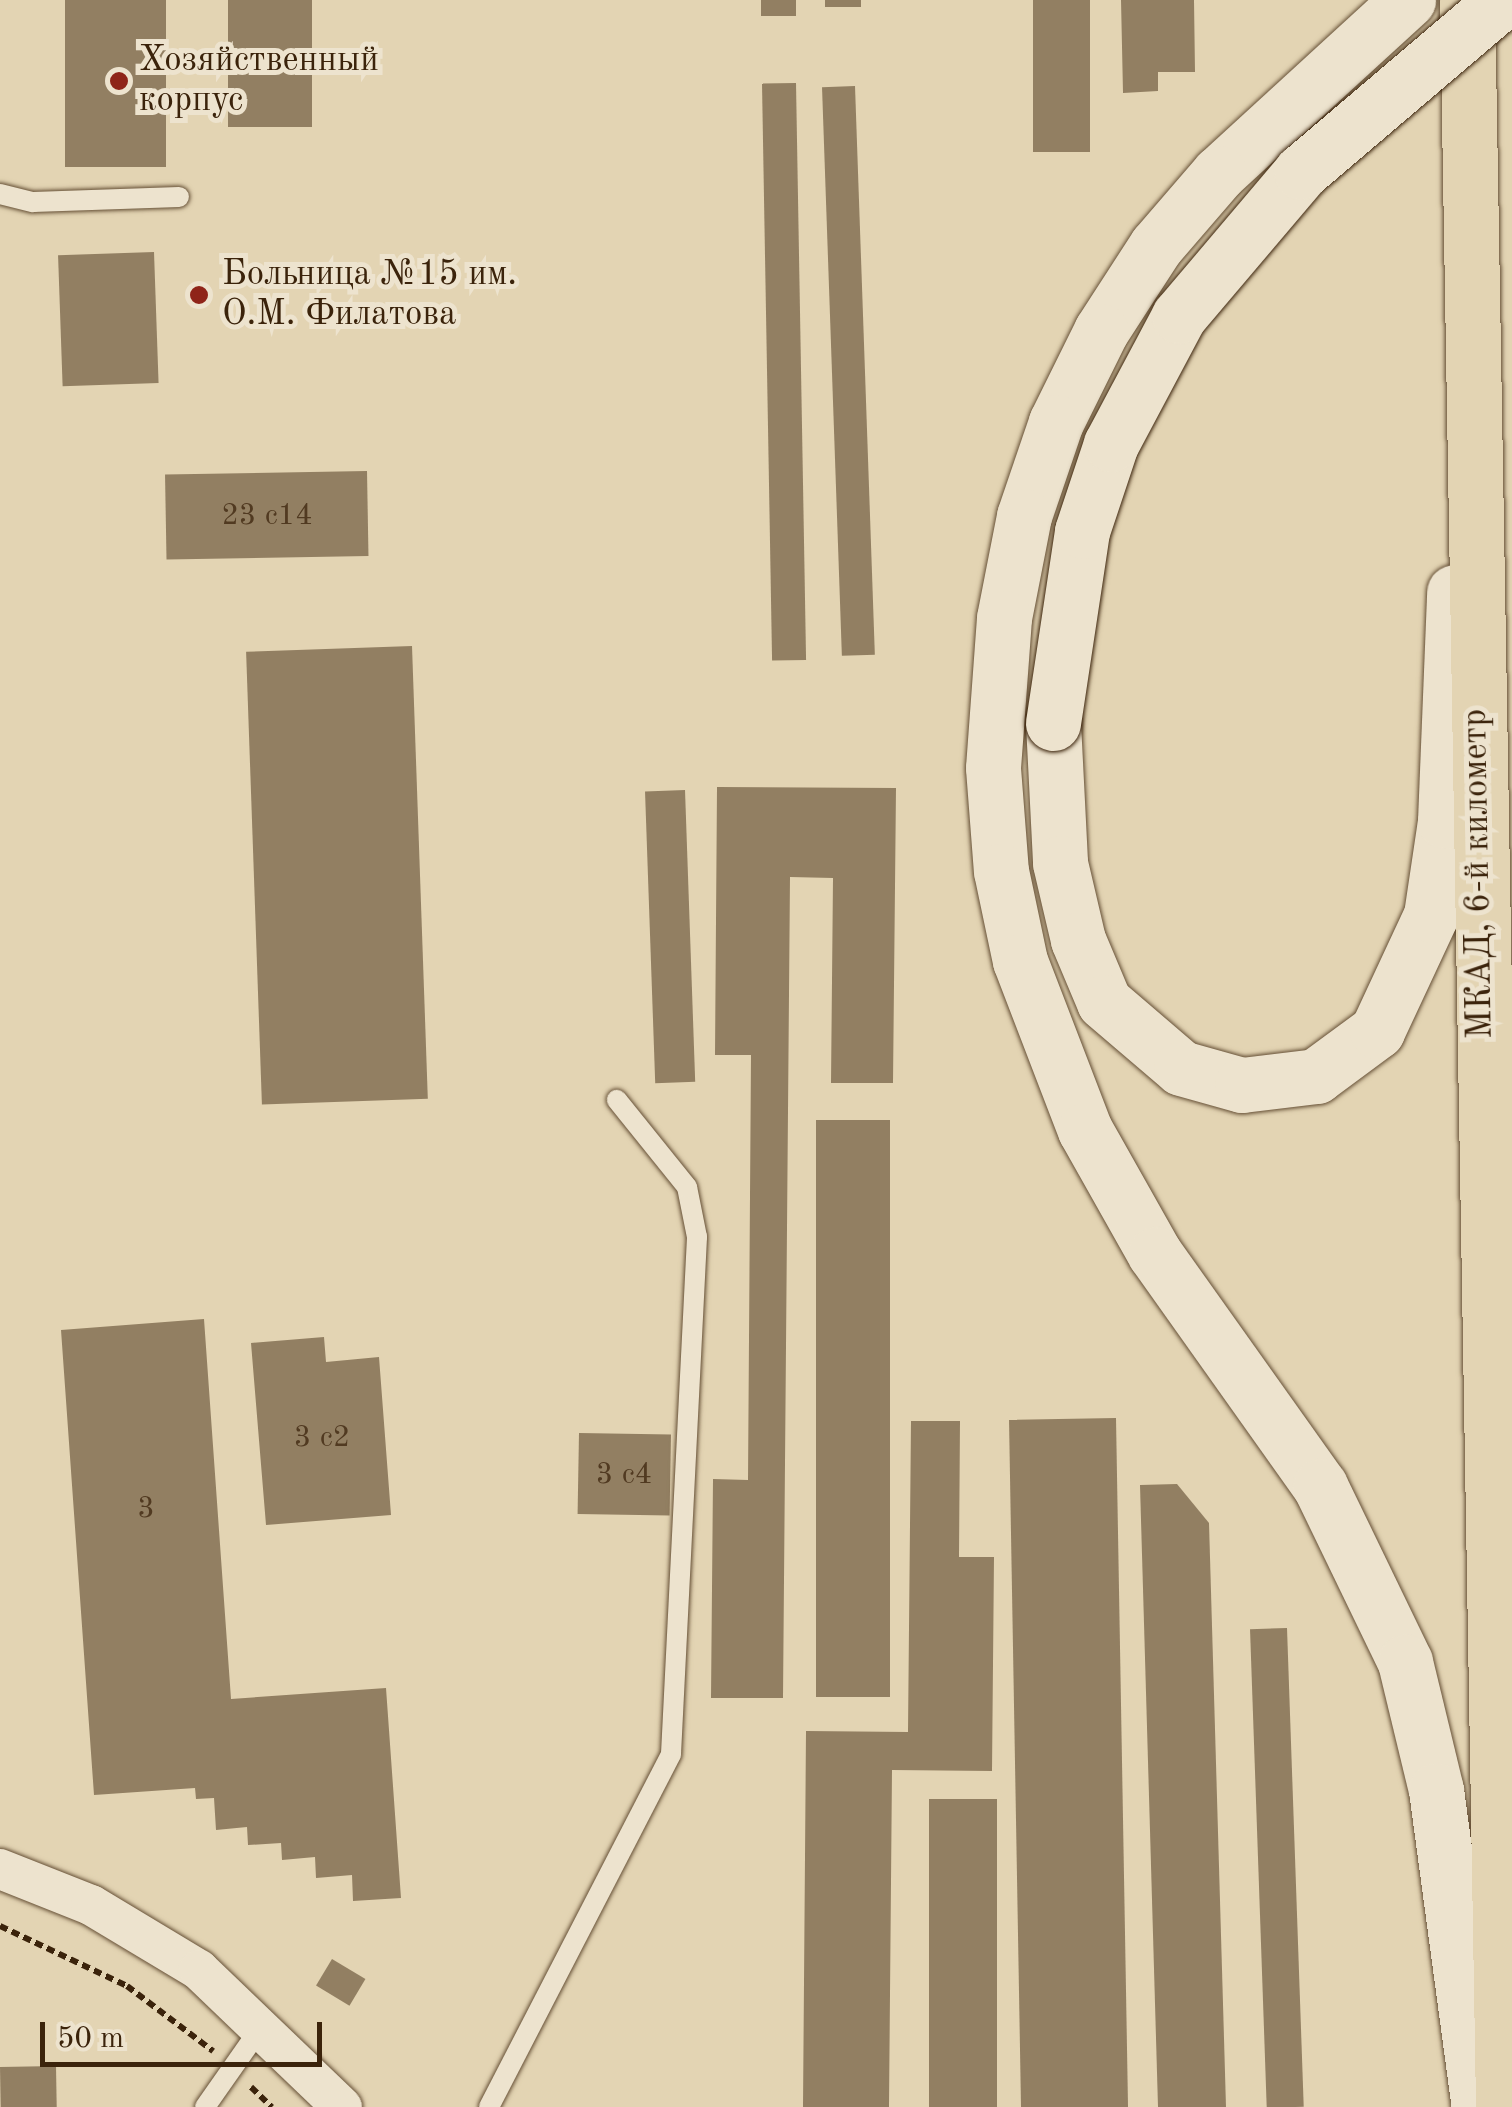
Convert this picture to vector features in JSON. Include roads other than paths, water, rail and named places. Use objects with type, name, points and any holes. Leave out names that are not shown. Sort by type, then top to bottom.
[{"type":"highway","name":"МКАД, 6-й километр","points":[[1467,0],[1467,275],[1503,2107]]},
{"type":"main road","points":[[1408,0],[1219,172],[1110,315],[1056,422],[1024,516],[994,722],[1001,871],[1020,961],[1060,1074],[1155,1254],[1320,1486],[1405,1662],[1436,1790],[1479,2107]]},
{"type":"main road","points":[[1467,275],[1440,870],[1414,962],[1358,1050],[1316,1076],[1242,1084],[1181,1068],[1123,1024],[1090,974],[1068,904],[1054,723],[1082,531],[1112,444],[1179,316],[1301,172],[1503,0]]},
{"type":"street","points":[[0,1869],[146,1935],[262,2026],[342,2107]]},
{"type":"lane","points":[[0,194],[33,202],[179,196]]},
{"type":"lane","points":[[489,2107],[671,1754],[697,1237],[682,1178],[617,1100]]},
{"type":"lane","points":[[205,2107],[262,2026]]},
{"type":"place","name":"Хозяйственный корпус","points":[[119,81]]},
{"type":"place","name":"Больница №15 им. О.М. Филатова","points":[[199,295]]}]
